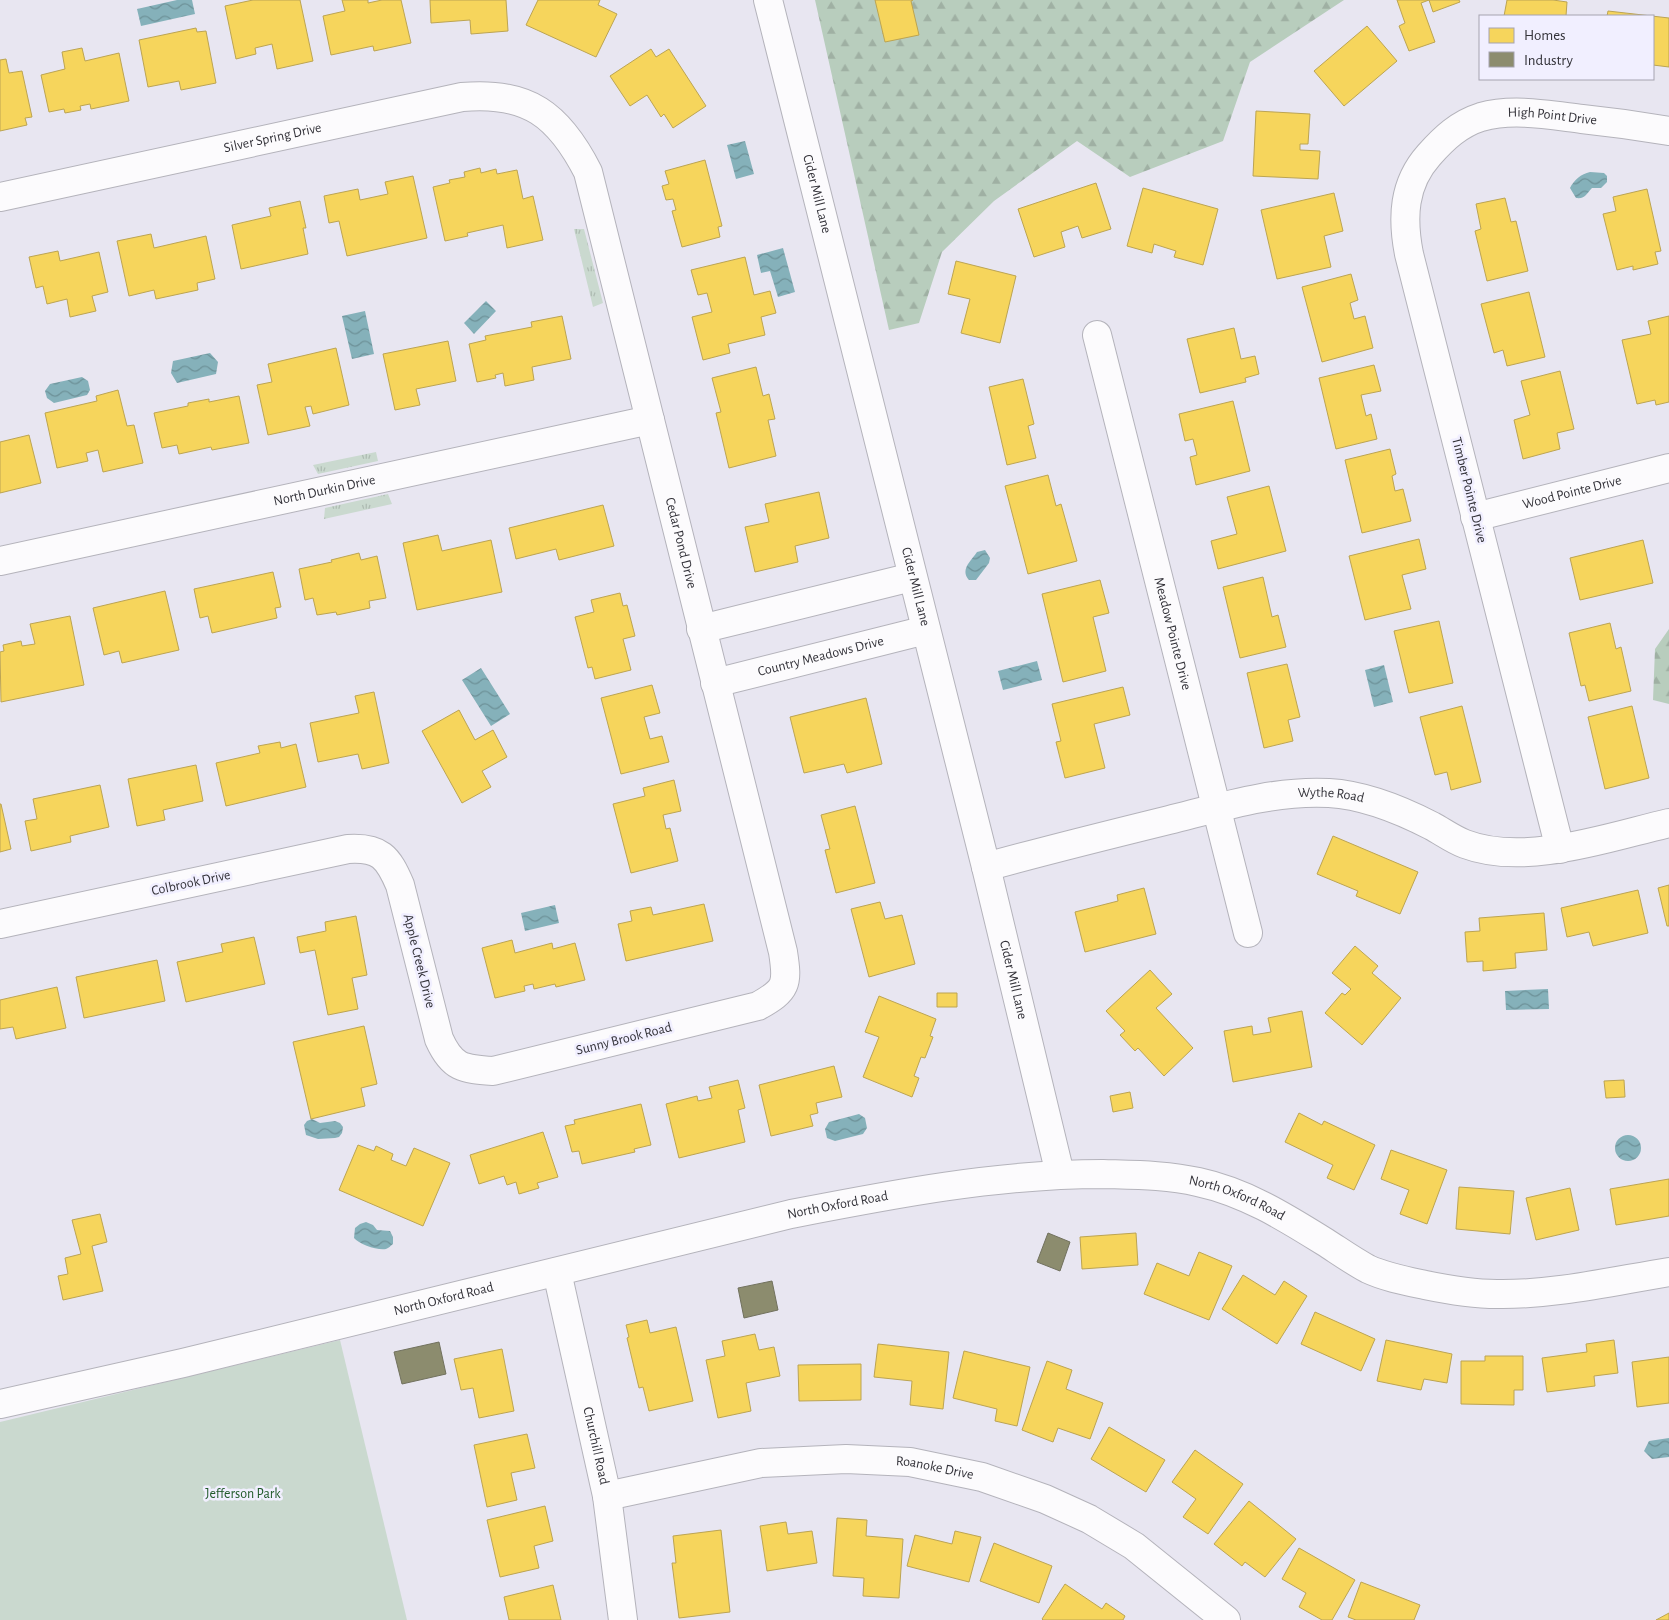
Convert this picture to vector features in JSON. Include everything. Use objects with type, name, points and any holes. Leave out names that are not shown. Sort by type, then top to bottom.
[{"type":"street","name":"Cider Mill Lane","points":[[768,0],[986,867],[1060,1174]]},
{"type":"street","name":"Silver Spring Drive","points":[[0,197],[462,97],[482,95],[521,101],[542,113]]},
{"type":"street","name":"Cedar Pond Drive","points":[[542,113],[561,129],[576,148],[588,172],[714,683],[783,952],[787,991]]},
{"type":"street","name":"High Point Drive","points":[[1442,140],[1460,126],[1498,113],[1537,113],[1669,131]]},
{"type":"street","name":"Timber Pointe Drive","points":[[1442,140],[1423,162],[1411,185],[1404,210],[1404,233],[1560,849]]},
{"type":"street","name":"Meadow Pointe Drive","points":[[1098,335],[1248,932]]},
{"type":"street","name":"North Durkin Drive","points":[[0,561],[650,420]]},
{"type":"street","name":"Wood Pointe Drive","points":[[1475,517],[1669,468]]},
{"type":"street","points":[[701,629],[912,577]]},
{"type":"street","name":"Country Meadows Drive","points":[[714,683],[926,630]]},
{"type":"street","name":"Wythe Road","points":[[986,867],[1217,808],[1291,794],[1330,793],[1363,798],[1432,826],[1464,844],[1486,851],[1522,853],[1560,849],[1669,823]]},
{"type":"street","name":"Colbrook Drive","points":[[0,924],[348,849],[386,849]]},
{"type":"street","name":"Apple Creek Drive","points":[[386,849],[400,885],[439,1039],[456,1074]]},
{"type":"street","name":"Sunny Brook Road","points":[[456,1074],[476,1070],[493,1071],[758,1006],[787,991]]},
{"type":"street","name":"North Oxford Road","points":[[0,1404],[183,1363],[791,1214],[954,1184],[1060,1174],[1169,1177],[1220,1188],[1259,1203],[1294,1222],[1369,1269],[1410,1282],[1459,1292],[1496,1294],[1535,1293],[1669,1272]]},
{"type":"street","name":"Churchill Road","points":[[556,1272],[607,1496],[623,1620]]},
{"type":"street","name":"Roanoke Drive","points":[[607,1496],[761,1463],[846,1459],[910,1462],[982,1477],[1045,1499],[1089,1519],[1134,1546],[1226,1620]]},
{"type":"green space","points":[[815,0],[1344,0],[1250,62],[1223,141],[1130,177],[1077,141],[994,201],[942,252],[919,323],[889,330]]},
{"type":"green space","points":[[574,229],[584,229],[603,303],[593,307]]},
{"type":"green space","points":[[376,452],[378,461],[318,474],[313,465]]},
{"type":"green space","points":[[388,494],[392,504],[324,519],[325,508]]},
{"type":"green space","points":[[1669,629],[1669,704],[1653,700],[1655,649]]},
{"type":"green space","name":"Jefferson Park","points":[[340,1340],[407,1620],[0,1620],[0,1422]]},
{"type":"water","points":[[177,0],[192,0],[195,14],[141,26],[137,9]]},
{"type":"water","points":[[745,141],[754,174],[736,179],[727,145]]},
{"type":"water","points":[[1590,172],[1604,173],[1607,176],[1607,182],[1601,188],[1592,188],[1584,197],[1576,198],[1570,188],[1578,178]]},
{"type":"water","points":[[783,248],[795,292],[778,297],[770,271],[761,273],[757,255]]},
{"type":"water","points":[[486,301],[496,311],[474,334],[464,323]]},
{"type":"water","points":[[365,311],[374,354],[352,359],[342,316]]},
{"type":"water","points":[[210,353],[218,362],[216,374],[177,383],[171,373],[173,361]]},
{"type":"water","points":[[82,377],[88,381],[90,390],[87,395],[54,403],[47,398],[45,391],[50,384]]},
{"type":"water","points":[[985,550],[990,558],[989,563],[976,580],[969,580],[965,573],[967,566],[977,552]]},
{"type":"water","points":[[1037,661],[1042,680],[1003,690],[998,671]]},
{"type":"water","points":[[1384,665],[1393,702],[1374,707],[1365,670]]},
{"type":"water","points":[[481,668],[510,714],[491,726],[462,680]]},
{"type":"water","points":[[555,905],[559,923],[525,931],[521,913]]},
{"type":"water","points":[[1548,989],[1549,1009],[1506,1010],[1505,991]]},
{"type":"water","points":[[859,1114],[865,1118],[867,1128],[863,1134],[835,1141],[827,1138],[825,1129],[829,1122]]},
{"type":"water","points":[[312,1119],[320,1123],[335,1121],[340,1123],[343,1127],[342,1133],[339,1137],[335,1138],[318,1139],[306,1135],[304,1125]]},
{"type":"water","points":[[1628,1135],[1637,1139],[1641,1148],[1637,1157],[1628,1161],[1619,1157],[1615,1148],[1619,1139]]},
{"type":"water","points":[[366,1222],[373,1225],[377,1230],[390,1231],[393,1237],[393,1244],[386,1249],[378,1249],[356,1240],[354,1238],[355,1228]]},
{"type":"water","points":[[1669,1438],[1669,1457],[1652,1459],[1644,1451],[1649,1441]]},
{"type":"building: Homes","points":[[253,0],[300,0],[313,61],[277,69],[272,44],[255,48],[256,54],[236,59],[225,6]]},
{"type":"building: Homes","points":[[342,0],[368,0],[368,3],[382,0],[401,0],[411,43],[374,51],[373,46],[331,55],[323,16],[345,11]]},
{"type":"building: Homes","points":[[430,0],[506,0],[508,31],[471,34],[470,20],[431,23]]},
{"type":"building: Homes","points":[[538,0],[600,0],[598,5],[617,14],[596,57],[526,25]]},
{"type":"building: Homes","points":[[875,0],[913,0],[911,1],[919,35],[885,42]]},
{"type":"building: Homes","points":[[1397,0],[1429,0],[1421,3],[1435,42],[1409,51],[1399,26],[1405,23]]},
{"type":"building: Homes","points":[[1429,0],[1459,0],[1460,2],[1433,12]]},
{"type":"building: Homes","points":[[1507,0],[1553,0],[1567,2],[1566,15],[1504,15]]},
{"type":"building: Homes","points":[[1608,11],[1643,15],[1607,15]]},
{"type":"building: Homes","points":[[1654,16],[1669,18],[1669,67],[1654,65]]},
{"type":"building: Homes","points":[[1367,26],[1397,61],[1344,106],[1314,71]]},
{"type":"building: Homes","points":[[196,28],[197,32],[206,31],[216,83],[181,90],[179,81],[148,87],[139,40]]},
{"type":"building: Homes","points":[[82,48],[85,61],[119,53],[129,101],[91,109],[90,104],[80,106],[81,110],[65,113],[64,109],[49,112],[41,75],[65,69],[62,52]]},
{"type":"building: Homes","points":[[651,49],[656,57],[669,49],[706,106],[673,128],[664,114],[661,117],[647,95],[630,106],[610,76]]},
{"type":"building: Homes","points":[[6,59],[9,73],[22,71],[32,117],[25,118],[27,125],[0,131],[0,60]]},
{"type":"building: Homes","points":[[1256,111],[1310,114],[1308,144],[1300,144],[1300,150],[1320,151],[1318,179],[1253,176]]},
{"type":"building: Homes","points":[[705,160],[722,226],[718,227],[720,237],[682,247],[672,211],[676,210],[673,199],[666,200],[662,186],[669,184],[665,171]]},
{"type":"building: Homes","points":[[480,168],[481,173],[496,169],[497,174],[517,170],[523,199],[533,196],[543,240],[507,248],[503,225],[467,233],[468,236],[445,241],[433,187],[450,183],[449,180],[465,177],[464,172]]},
{"type":"building: Homes","points":[[413,176],[427,238],[347,256],[339,221],[329,223],[324,196],[358,189],[360,200],[388,194],[385,182]]},
{"type":"building: Homes","points":[[1096,183],[1111,229],[1082,238],[1078,226],[1061,232],[1065,247],[1034,257],[1018,209]]},
{"type":"building: Homes","points":[[1143,188],[1218,209],[1203,265],[1174,257],[1176,251],[1154,244],[1152,253],[1127,246]]},
{"type":"building: Homes","points":[[1647,189],[1661,251],[1655,252],[1658,264],[1633,270],[1633,266],[1617,270],[1603,214],[1616,211],[1613,197]]},
{"type":"building: Homes","points":[[1334,193],[1343,231],[1324,236],[1331,267],[1277,279],[1261,210]]},
{"type":"building: Homes","points":[[1505,198],[1511,222],[1516,221],[1528,271],[1487,281],[1475,231],[1481,229],[1476,204]]},
{"type":"building: Homes","points":[[300,201],[306,228],[303,228],[308,254],[241,269],[232,225],[271,216],[269,208]]},
{"type":"building: Homes","points":[[151,234],[154,248],[206,236],[215,279],[197,283],[198,290],[156,299],[154,290],[129,296],[117,241]]},
{"type":"building: Homes","points":[[58,251],[60,261],[99,252],[108,292],[92,296],[96,311],[70,317],[67,299],[47,304],[43,286],[36,288],[29,257]]},
{"type":"building: Homes","points":[[745,257],[754,295],[770,291],[776,313],[761,317],[765,335],[728,344],[730,353],[703,360],[692,317],[712,312],[707,293],[698,295],[691,270]]},
{"type":"building: Homes","points":[[956,261],[1016,276],[1000,343],[961,333],[970,299],[948,294]]},
{"type":"building: Homes","points":[[1351,274],[1358,300],[1350,303],[1354,319],[1365,316],[1373,348],[1322,362],[1302,287]]},
{"type":"building: Homes","points":[[1529,292],[1545,357],[1507,366],[1503,350],[1494,353],[1481,304]]},
{"type":"building: Homes","points":[[562,316],[571,359],[532,367],[534,380],[505,386],[503,373],[495,375],[496,378],[477,382],[469,344],[486,340],[485,336],[532,327],[531,322]]},
{"type":"building: Homes","points":[[1669,316],[1669,402],[1656,405],[1655,400],[1637,404],[1622,340],[1651,334],[1648,321]]},
{"type":"building: Homes","points":[[1234,328],[1241,359],[1255,356],[1259,374],[1245,378],[1246,382],[1200,393],[1187,339]]},
{"type":"building: Homes","points":[[448,341],[456,381],[416,389],[420,405],[395,410],[383,354]]},
{"type":"building: Homes","points":[[336,348],[349,405],[313,414],[311,406],[305,407],[310,426],[268,435],[257,385],[272,382],[268,364]]},
{"type":"building: Homes","points":[[1374,365],[1381,391],[1361,395],[1366,416],[1371,414],[1377,439],[1336,449],[1319,378]]},
{"type":"building: Homes","points":[[756,367],[763,396],[769,394],[775,419],[768,420],[776,456],[729,468],[716,413],[721,412],[712,378]]},
{"type":"building: Homes","points":[[1560,371],[1574,429],[1557,433],[1560,449],[1523,459],[1514,420],[1530,415],[1521,381]]},
{"type":"building: Homes","points":[[1023,379],[1034,424],[1028,426],[1036,458],[1007,465],[989,387]]},
{"type":"building: Homes","points":[[118,390],[127,426],[134,425],[143,463],[103,472],[98,450],[86,453],[88,461],[57,468],[45,413],[97,401],[96,396]]},
{"type":"building: Homes","points":[[239,396],[249,443],[212,450],[211,447],[179,454],[177,445],[162,448],[154,413],[188,406],[188,403],[209,399],[209,402]]},
{"type":"building: Homes","points":[[1233,401],[1250,471],[1196,485],[1190,457],[1197,455],[1193,439],[1185,441],[1179,414]]},
{"type":"building: Homes","points":[[29,435],[41,483],[0,493],[0,442]]},
{"type":"building: Homes","points":[[1390,449],[1396,474],[1392,476],[1395,491],[1403,489],[1411,521],[1362,533],[1345,460]]},
{"type":"building: Homes","points":[[1048,475],[1056,506],[1061,504],[1077,561],[1028,574],[1005,486]]},
{"type":"building: Homes","points":[[1269,486],[1286,551],[1218,569],[1211,541],[1237,534],[1227,497]]},
{"type":"building: Homes","points":[[819,492],[829,538],[795,546],[798,562],[755,572],[745,527],[769,522],[765,504]]},
{"type":"building: Homes","points":[[603,505],[614,546],[559,560],[556,549],[516,559],[509,528]]},
{"type":"building: Homes","points":[[438,535],[442,551],[491,540],[502,592],[417,610],[403,543]]},
{"type":"building: Homes","points":[[1419,539],[1426,569],[1402,575],[1411,609],[1365,620],[1349,556]]},
{"type":"building: Homes","points":[[1643,540],[1653,583],[1580,600],[1570,558]]},
{"type":"building: Homes","points":[[359,553],[361,560],[377,556],[386,598],[369,601],[370,608],[337,615],[336,612],[317,615],[313,598],[305,600],[299,569],[332,562],[331,560]]},
{"type":"building: Homes","points":[[273,572],[281,607],[275,608],[277,618],[212,633],[208,616],[200,618],[194,589]]},
{"type":"building: Homes","points":[[1263,577],[1272,617],[1278,615],[1286,647],[1240,658],[1223,587]]},
{"type":"building: Homes","points":[[1100,580],[1109,613],[1093,617],[1106,671],[1063,682],[1042,594]]},
{"type":"building: Homes","points":[[165,591],[179,650],[122,663],[119,651],[104,655],[93,608]]},
{"type":"building: Homes","points":[[620,593],[623,606],[627,605],[635,636],[623,639],[631,670],[595,679],[592,667],[588,668],[575,617],[594,612],[591,600]]},
{"type":"building: Homes","points":[[70,616],[84,685],[1,702],[0,652],[4,651],[3,645],[21,641],[22,646],[35,644],[30,624]]},
{"type":"building: Homes","points":[[1439,621],[1453,683],[1409,693],[1394,631]]},
{"type":"building: Homes","points":[[1610,623],[1616,649],[1621,647],[1631,691],[1589,701],[1585,685],[1581,686],[1569,633]]},
{"type":"building: Homes","points":[[1287,664],[1300,717],[1288,720],[1293,741],[1264,748],[1247,673]]},
{"type":"building: Homes","points":[[652,685],[660,713],[644,717],[650,739],[662,736],[669,762],[621,774],[601,698]]},
{"type":"building: Homes","points":[[1123,687],[1130,715],[1094,724],[1105,768],[1065,778],[1056,742],[1061,741],[1052,704]]},
{"type":"building: Homes","points":[[374,692],[389,763],[362,769],[358,754],[318,762],[310,723],[359,713],[355,696]]},
{"type":"building: Homes","points":[[866,698],[882,764],[847,773],[844,764],[804,773],[790,717]]},
{"type":"building: Homes","points":[[1462,706],[1481,782],[1451,790],[1447,772],[1435,775],[1420,717]]},
{"type":"building: Homes","points":[[1632,706],[1649,778],[1605,789],[1588,717]]},
{"type":"building: Homes","points":[[459,710],[475,740],[493,730],[507,757],[482,771],[491,787],[462,803],[422,731]]},
{"type":"building: Homes","points":[[280,742],[281,748],[296,744],[306,787],[226,806],[216,763],[260,753],[258,746]]},
{"type":"building: Homes","points":[[196,765],[203,801],[163,810],[165,820],[137,826],[128,779]]},
{"type":"building: Homes","points":[[674,780],[681,811],[663,815],[666,829],[670,828],[678,861],[631,873],[613,804],[645,796],[643,788]]},
{"type":"building: Homes","points":[[100,785],[109,827],[70,836],[71,842],[31,851],[25,821],[37,819],[33,799]]},
{"type":"building: Homes","points":[[0,804],[11,849],[0,852]]},
{"type":"building: Homes","points":[[855,806],[875,883],[836,893],[825,850],[830,849],[821,815]]},
{"type":"building: Homes","points":[[1333,836],[1418,872],[1400,914],[1356,896],[1358,891],[1317,874]]},
{"type":"building: Homes","points":[[1669,885],[1669,926],[1667,926],[1658,888]]},
{"type":"building: Homes","points":[[1144,888],[1156,934],[1085,952],[1075,912],[1118,901],[1117,895]]},
{"type":"building: Homes","points":[[1638,890],[1648,933],[1593,946],[1589,932],[1567,937],[1561,908]]},
{"type":"building: Homes","points":[[880,902],[885,919],[902,915],[915,964],[869,977],[851,909]]},
{"type":"building: Homes","points":[[704,904],[713,941],[626,961],[618,924],[632,921],[630,911],[651,907],[653,915]]},
{"type":"building: Homes","points":[[1544,913],[1547,950],[1515,953],[1516,968],[1483,971],[1483,961],[1467,962],[1465,932],[1480,931],[1479,918]]},
{"type":"building: Homes","points":[[356,916],[367,975],[352,978],[358,1009],[328,1015],[315,950],[300,953],[297,937],[326,931],[325,922]]},
{"type":"building: Homes","points":[[254,937],[265,984],[186,1002],[177,962],[223,952],[221,944]]},
{"type":"building: Homes","points":[[512,940],[515,953],[552,943],[553,949],[575,943],[585,980],[556,987],[555,984],[534,989],[533,984],[524,986],[525,991],[495,998],[482,948]]},
{"type":"building: Homes","points":[[1355,946],[1378,966],[1372,973],[1401,998],[1362,1045],[1325,1013],[1342,993],[1345,995],[1351,989],[1332,973]]},
{"type":"building: Homes","points":[[157,960],[165,1001],[84,1018],[76,977]]},
{"type":"building: Homes","points":[[1150,970],[1172,994],[1156,1008],[1193,1048],[1164,1076],[1138,1048],[1135,1051],[1120,1035],[1125,1031],[1106,1011]]},
{"type":"building: Homes","points":[[57,987],[66,1028],[16,1039],[13,1027],[0,1029],[0,1000]]},
{"type":"building: Homes","points":[[937,993],[957,993],[957,1007],[937,1007]]},
{"type":"building: Homes","points":[[879,996],[936,1019],[930,1036],[933,1037],[925,1058],[921,1057],[914,1076],[919,1078],[912,1097],[863,1077],[879,1037],[865,1032]]},
{"type":"building: Homes","points":[[1302,1011],[1312,1067],[1233,1082],[1224,1031],[1252,1026],[1253,1035],[1271,1032],[1268,1018]]},
{"type":"building: Homes","points":[[364,1026],[377,1084],[361,1088],[365,1106],[311,1119],[293,1042]]},
{"type":"building: Homes","points":[[834,1066],[842,1097],[816,1103],[818,1113],[810,1115],[813,1126],[771,1136],[759,1085]]},
{"type":"building: Homes","points":[[738,1080],[745,1108],[738,1110],[745,1142],[679,1158],[666,1104],[697,1096],[698,1101],[712,1098],[709,1087]]},
{"type":"building: Homes","points":[[1624,1080],[1625,1097],[1606,1098],[1604,1081]]},
{"type":"building: Homes","points":[[1130,1092],[1133,1108],[1113,1112],[1110,1096]]},
{"type":"building: Homes","points":[[641,1104],[651,1145],[634,1149],[635,1152],[582,1164],[579,1151],[572,1152],[565,1126],[575,1124],[574,1120]]},
{"type":"building: Homes","points":[[1299,1113],[1322,1125],[1324,1121],[1375,1145],[1354,1190],[1327,1178],[1333,1165],[1285,1142]]},
{"type":"building: Homes","points":[[543,1132],[558,1177],[537,1183],[539,1188],[519,1194],[516,1182],[507,1185],[504,1176],[479,1184],[470,1155]]},
{"type":"building: Homes","points":[[358,1145],[374,1151],[376,1146],[393,1154],[391,1160],[406,1166],[414,1148],[450,1163],[423,1226],[339,1190]]},
{"type":"building: Homes","points":[[1391,1150],[1447,1170],[1427,1224],[1400,1214],[1409,1190],[1381,1179]]},
{"type":"building: Homes","points":[[1669,1179],[1669,1216],[1616,1225],[1610,1189]]},
{"type":"building: Homes","points":[[1459,1187],[1514,1191],[1510,1234],[1456,1229]]},
{"type":"building: Homes","points":[[1570,1188],[1579,1230],[1536,1240],[1526,1198]]},
{"type":"building: Homes","points":[[100,1214],[107,1242],[92,1246],[103,1291],[63,1300],[58,1276],[68,1274],[65,1258],[81,1254],[72,1220]]},
{"type":"building: Homes","points":[[1136,1233],[1138,1265],[1082,1269],[1080,1237]]},
{"type":"building: Homes","points":[[1199,1252],[1232,1266],[1209,1320],[1144,1294],[1157,1263],[1189,1276]]},
{"type":"building: Homes","points":[[1243,1275],[1275,1295],[1284,1281],[1307,1296],[1277,1344],[1222,1309]]},
{"type":"building: Homes","points":[[1315,1312],[1375,1339],[1361,1371],[1301,1344]]},
{"type":"building: Homes","points":[[647,1320],[650,1333],[676,1327],[693,1401],[649,1411],[643,1387],[639,1388],[627,1338],[629,1337],[626,1325]]},
{"type":"building: Homes","points":[[755,1334],[759,1350],[774,1347],[780,1376],[746,1383],[751,1411],[718,1418],[706,1360],[725,1356],[722,1341]]},
{"type":"building: Homes","points":[[1386,1340],[1452,1354],[1447,1383],[1424,1379],[1421,1390],[1377,1381]]},
{"type":"building: Homes","points":[[1614,1340],[1618,1373],[1594,1376],[1595,1386],[1547,1392],[1542,1358],[1587,1352],[1586,1344]]},
{"type":"building: Homes","points":[[878,1344],[949,1352],[943,1409],[910,1405],[912,1381],[874,1377]]},
{"type":"building: Homes","points":[[502,1349],[514,1411],[479,1418],[473,1388],[461,1390],[454,1359]]},
{"type":"building: Homes","points":[[964,1351],[1030,1367],[1017,1426],[995,1421],[997,1409],[953,1398]]},
{"type":"building: Homes","points":[[1485,1356],[1523,1356],[1523,1390],[1514,1390],[1514,1405],[1461,1404],[1461,1361],[1485,1361]]},
{"type":"building: Homes","points":[[1669,1357],[1669,1403],[1637,1407],[1632,1362]]},
{"type":"building: Homes","points":[[1047,1361],[1072,1370],[1066,1389],[1103,1403],[1090,1439],[1058,1428],[1053,1442],[1022,1430]]},
{"type":"building: Homes","points":[[861,1364],[861,1400],[799,1401],[798,1365]]},
{"type":"building: Homes","points":[[1109,1427],[1165,1460],[1146,1492],[1091,1459]]},
{"type":"building: Homes","points":[[527,1434],[535,1468],[511,1473],[517,1500],[487,1507],[474,1445]]},
{"type":"building: Homes","points":[[1195,1450],[1243,1484],[1208,1534],[1183,1517],[1196,1499],[1172,1482]]},
{"type":"building: Homes","points":[[1249,1501],[1296,1539],[1265,1577],[1245,1562],[1242,1566],[1214,1544]]},
{"type":"building: Homes","points":[[545,1506],[553,1541],[534,1546],[539,1568],[500,1577],[487,1520]]},
{"type":"building: Homes","points":[[837,1518],[867,1520],[866,1536],[903,1539],[899,1598],[863,1596],[864,1578],[833,1576]]},
{"type":"building: Homes","points":[[786,1522],[788,1534],[812,1531],[817,1563],[767,1571],[760,1526]]},
{"type":"building: Homes","points":[[721,1530],[730,1612],[679,1618],[672,1563],[676,1563],[673,1536]]},
{"type":"building: Homes","points":[[955,1531],[981,1537],[969,1582],[907,1566],[915,1535],[952,1544]]},
{"type":"building: Homes","points":[[994,1543],[1052,1566],[1039,1603],[980,1581]]},
{"type":"building: Homes","points":[[1299,1548],[1355,1580],[1332,1620],[1322,1620],[1299,1607],[1306,1593],[1282,1579]]},
{"type":"building: Homes","points":[[1361,1582],[1420,1605],[1414,1620],[1356,1620],[1348,1617]]},
{"type":"building: Homes","points":[[1065,1584],[1102,1609],[1106,1603],[1125,1616],[1123,1620],[1043,1620]]},
{"type":"building: Homes","points":[[553,1585],[561,1620],[509,1620],[504,1597]]},
{"type":"building: Homes","points":[[1669,1613],[1669,1620],[1656,1620]]},
{"type":"building: Industry","points":[[1048,1233],[1070,1242],[1060,1271],[1037,1262]]},
{"type":"building: Industry","points":[[772,1281],[778,1310],[744,1318],[738,1288]]},
{"type":"building: Industry","points":[[439,1342],[446,1374],[402,1384],[394,1352]]}]
